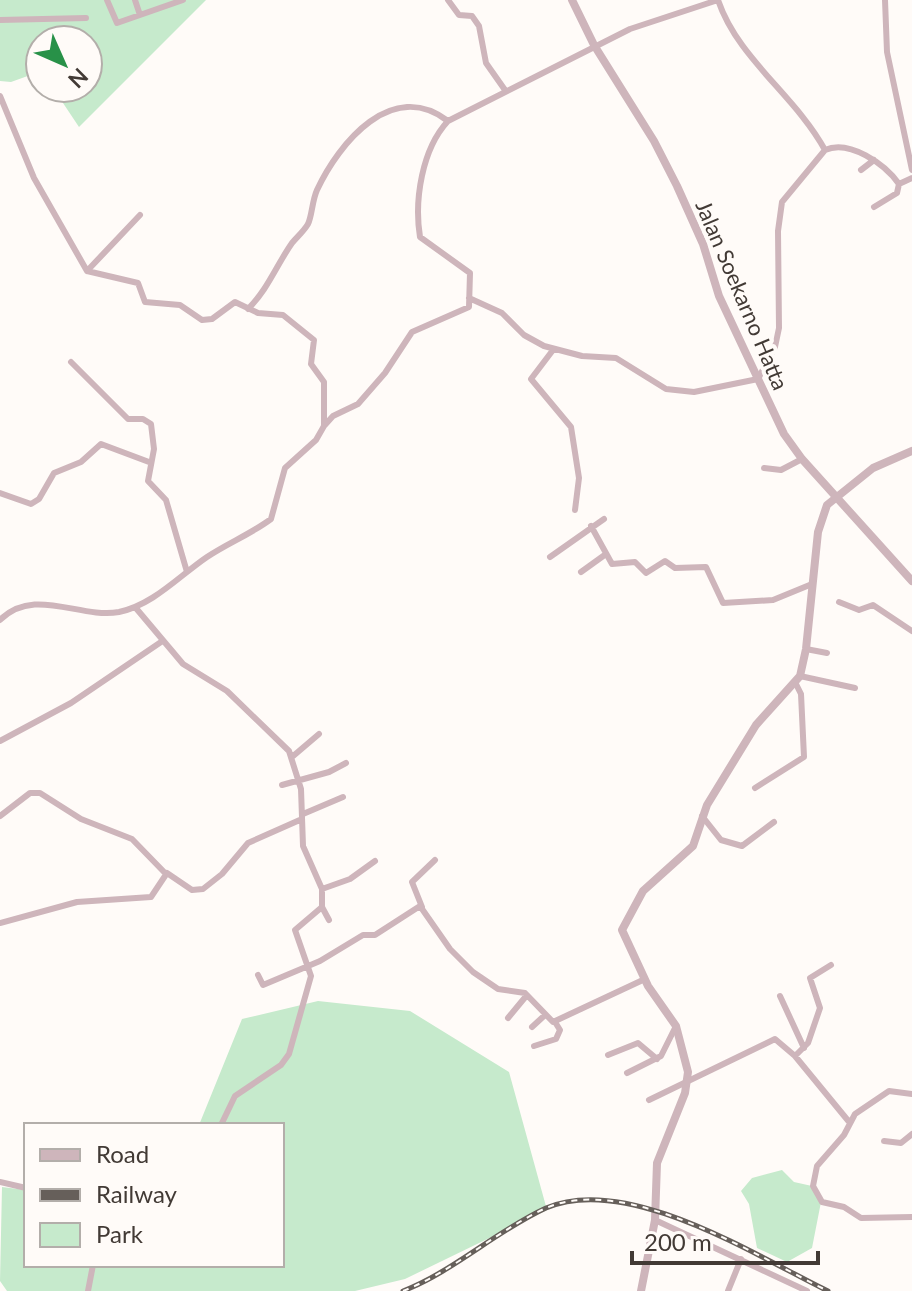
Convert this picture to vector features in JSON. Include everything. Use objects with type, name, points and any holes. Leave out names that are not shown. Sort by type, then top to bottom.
[{"type":"street","points":[[107,0],[117,23],[163,4],[183,0]]},
{"type":"street","points":[[135,0],[140,15]]},
{"type":"street","points":[[448,0],[459,15],[472,16],[479,26],[486,63],[505,90]]},
{"type":"street","name":"Jalan Soekarno Hatta","points":[[572,0],[594,45],[654,141],[677,186],[703,244],[719,296],[779,426],[802,459],[912,581]]},
{"type":"street","points":[[0,620],[14,609],[36,604],[101,613],[135,607],[271,519],[285,468],[316,440],[333,416],[358,404],[385,373],[412,332],[465,311],[470,273],[420,237],[416,212],[430,142],[448,121],[594,45],[630,29],[718,0],[739,46],[767,72],[825,150]]},
{"type":"street","points":[[885,0],[887,52],[912,170]]},
{"type":"street","points":[[0,20],[86,18]]},
{"type":"street","points":[[0,96],[34,178],[87,271],[138,283],[143,301],[180,305],[202,320],[212,319],[231,303],[238,302],[248,309],[283,315],[314,340],[311,364],[324,382],[324,426]]},
{"type":"street","points":[[248,309],[268,288],[291,244],[306,227],[316,194],[330,168],[371,118],[388,110],[410,109],[428,110],[448,121]]},
{"type":"street","points":[[469,298],[495,309],[524,335],[553,350],[582,356],[607,355],[666,389],[684,393],[758,379],[775,347],[779,328],[778,231],[782,202],[825,150],[842,146],[874,160],[899,184]]},
{"type":"street","points":[[861,170],[874,160]]},
{"type":"street","points":[[899,184],[912,178]]},
{"type":"street","points":[[874,207],[897,193],[899,184]]},
{"type":"street","points":[[87,271],[140,215]]},
{"type":"street","points":[[553,350],[531,379],[571,427],[579,478],[575,510]]},
{"type":"street","points":[[71,362],[128,419],[143,419],[151,424],[154,449],[149,462],[148,481],[166,500],[187,572]]},
{"type":"street","points":[[0,493],[31,504],[39,499],[54,473],[81,462],[101,444],[149,462]]},
{"type":"street","points":[[755,788],[804,757],[798,679],[806,649],[821,522],[836,496],[873,468],[912,451]]},
{"type":"street","points":[[764,468],[781,470],[802,459]]},
{"type":"street","points":[[550,557],[604,519]]},
{"type":"street","points":[[591,526],[609,563],[635,562],[646,573],[665,561],[675,568],[706,567],[723,603],[773,600],[812,584]]},
{"type":"street","points":[[581,572],[606,554]]},
{"type":"street","points":[[839,602],[859,610],[873,605],[912,631]]},
{"type":"street","points":[[135,607],[161,642],[183,664],[227,691],[278,738],[292,757],[298,779],[303,846],[322,889],[322,907],[329,920]]},
{"type":"street","points":[[0,741],[71,703],[161,642]]},
{"type":"street","points":[[806,649],[827,653]]},
{"type":"street","points":[[798,679],[855,688]]},
{"type":"street","points":[[641,1291],[655,1220],[657,1163],[687,1083],[688,1072],[676,1026],[645,979],[623,937],[623,926],[643,891],[693,846],[702,816],[756,725],[798,679]]},
{"type":"street","points":[[292,757],[319,734]]},
{"type":"street","points":[[282,785],[329,772],[346,763]]},
{"type":"street","points":[[0,816],[30,793],[40,793],[81,819],[132,839],[166,874],[192,890],[199,890],[222,874],[248,843],[343,797]]},
{"type":"street","points":[[702,816],[721,840],[742,846],[774,822]]},
{"type":"street","points":[[435,860],[412,882],[422,907],[450,949],[473,972],[498,989],[527,995],[555,1022],[560,1030],[556,1039],[534,1046]]},
{"type":"street","points":[[322,889],[350,879],[375,861]]},
{"type":"street","points":[[0,923],[77,902],[151,897],[166,874]]},
{"type":"street","points":[[222,1123],[235,1096],[287,1058],[311,976],[295,930],[322,907]]},
{"type":"street","points":[[258,975],[263,985],[309,966],[363,935],[375,935],[422,907]]},
{"type":"street","points":[[795,1056],[804,1048],[820,1008],[810,978],[831,965]]},
{"type":"street","points":[[555,1022],[645,979]]},
{"type":"street","points":[[508,1018],[527,995]]},
{"type":"street","points":[[780,996],[804,1048]]},
{"type":"street","points":[[532,1027],[545,1015]]},
{"type":"street","points":[[627,1073],[657,1059],[666,1051],[676,1026]]},
{"type":"street","points":[[649,1100],[773,1039],[795,1056],[850,1123]]},
{"type":"street","points":[[608,1055],[638,1043],[657,1059]]},
{"type":"street","points":[[912,1094],[889,1091],[864,1106],[817,1166],[813,1186],[822,1202],[839,1205],[861,1218],[912,1217]]},
{"type":"street","points":[[884,1141],[901,1143],[912,1134]]},
{"type":"street","points":[[0,1182],[24,1188]]},
{"type":"street","points":[[655,1220],[807,1291]]},
{"type":"street","points":[[728,1291],[741,1259]]},
{"type":"street","points":[[88,1291],[93,1267]]},
{"type":"green space","points":[[0,0],[206,0],[104,102],[104,24],[24,24],[24,77],[11,82],[0,81]]},
{"type":"green space","points":[[64,104],[102,104],[79,127]]},
{"type":"green space","points":[[318,1001],[410,1011],[509,1072],[547,1210],[405,1279],[355,1291],[7,1291],[0,1281],[2,1187],[24,1190],[24,1267],[284,1267],[284,1123],[200,1123],[242,1019]]},
{"type":"green space","points":[[782,1170],[794,1182],[812,1186],[821,1202],[812,1248],[787,1262],[757,1248],[749,1204],[741,1191],[752,1178]]},
{"type":"railway","points":[[403,1291],[440,1273],[528,1217],[546,1208],[578,1200],[614,1201],[690,1223],[828,1291]]}]
